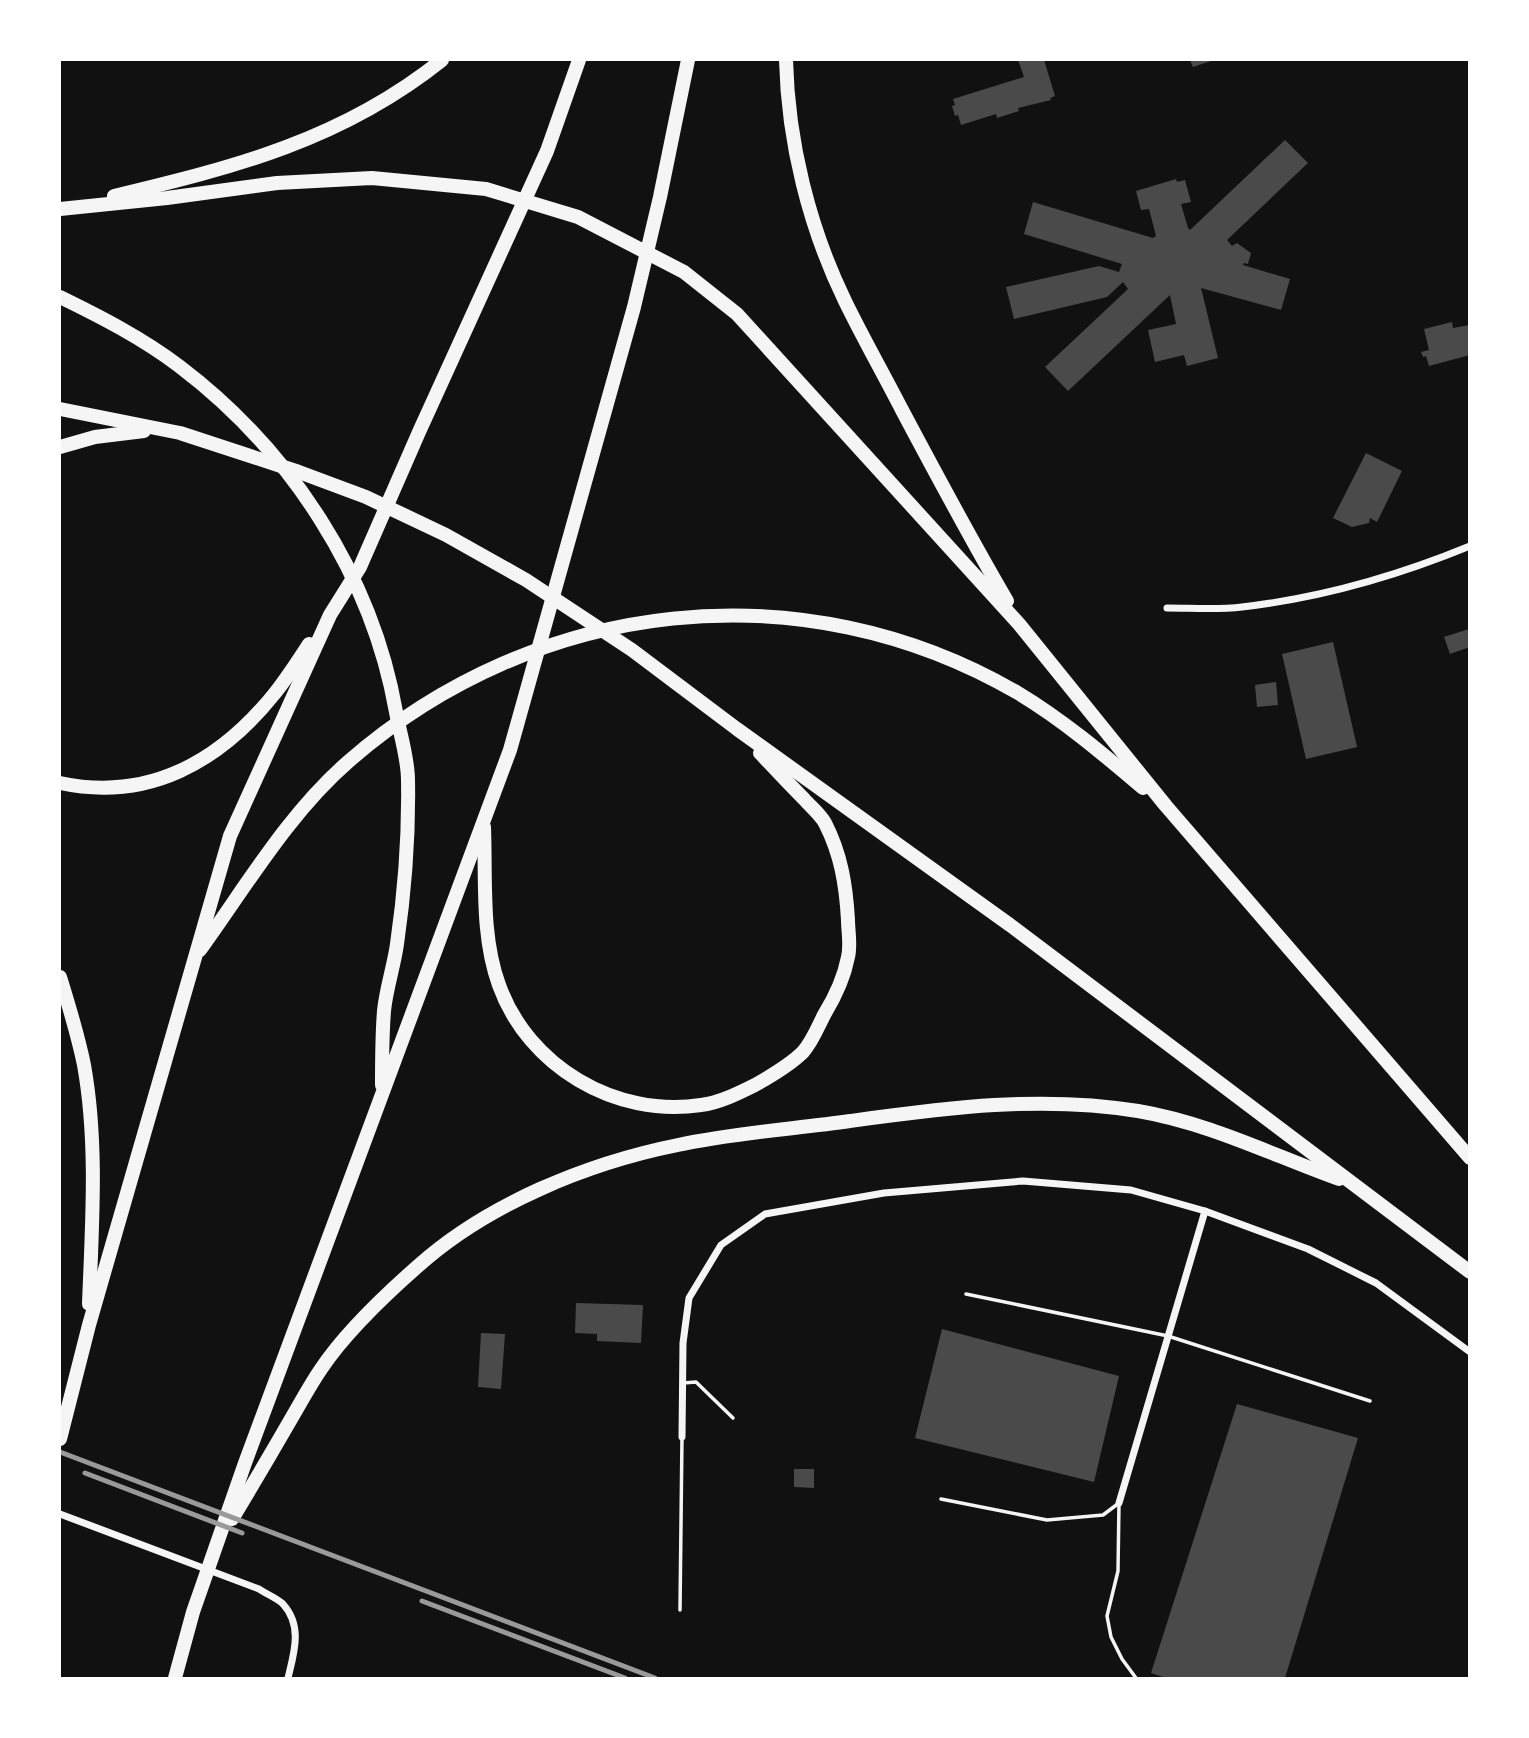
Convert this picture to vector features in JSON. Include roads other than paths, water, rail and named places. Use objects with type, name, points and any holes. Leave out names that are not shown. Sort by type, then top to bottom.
[{"type":"highway","points":[[60,209],[209,173],[284,149],[335,127],[384,100],[442,60]]},
{"type":"highway","points":[[60,783],[93,788],[129,788],[160,779],[209,754],[252,720],[276,692],[360,568],[547,150],[579,60]]},
{"type":"highway","points":[[175,1678],[193,1612],[245,1463],[510,750],[634,307],[688,60]]},
{"type":"highway","points":[[786,60],[798,161],[819,236],[835,278],[850,312],[1019,624]]},
{"type":"highway","points":[[60,209],[277,183],[372,178],[486,189],[578,217],[684,272],[737,314],[1019,624],[1166,806],[1469,1158]]},
{"type":"highway","points":[[60,297],[127,332],[196,380],[255,434],[305,496],[357,586],[390,677],[408,776],[401,910],[384,1010],[381,1097]]},
{"type":"highway","points":[[60,409],[180,433],[299,472],[366,497],[446,535],[526,580],[621,643],[1010,925],[1469,1272]]},
{"type":"highway","points":[[60,447],[95,437],[136,431],[180,433]]},
{"type":"highway","points":[[193,960],[267,852],[348,762],[386,732],[449,690],[501,663],[544,647],[624,626],[680,618],[749,614],[870,632],[933,652],[1017,692],[1059,720],[1166,806]]},
{"type":"highway","points":[[60,1439],[89,1325],[230,836],[330,615]]},
{"type":"highway","points":[[484,820],[487,934],[491,960],[510,1009],[541,1052],[583,1084],[632,1103],[658,1107],[702,1105],[737,1094],[770,1077],[803,1051],[836,995],[849,955],[846,886],[839,855],[823,821],[737,729]]},
{"type":"highway","points":[[60,977],[80,1050],[89,1100],[92,1210],[89,1325]]},
{"type":"highway","points":[[218,1542],[321,1368],[381,1301],[419,1264],[461,1234],[517,1200],[622,1158],[681,1144],[965,1106],[1058,1103],[1139,1111],[1176,1119],[1214,1130],[1354,1184]]},
{"type":"street","points":[[1167,608],[1240,608],[1298,599],[1402,572],[1469,546]]},
{"type":"street","points":[[682,1437],[683,1343],[689,1298],[721,1245],[765,1214],[884,1193],[1023,1181],[1131,1190],[1205,1211],[1308,1249],[1376,1283],[1469,1352]]},
{"type":"street","points":[[1119,1503],[1205,1211]]},
{"type":"street","points":[[60,1514],[259,1590],[282,1603],[296,1631],[288,1678]]},
{"type":"lane","points":[[966,1294],[1168,1336],[1370,1401]]},
{"type":"lane","points":[[683,1383],[696,1382],[733,1418]]},
{"type":"lane","points":[[680,1610],[682,1437]]},
{"type":"lane","points":[[941,1499],[1046,1520],[1103,1515],[1119,1503]]},
{"type":"lane","points":[[1119,1503],[1118,1571],[1107,1616],[1111,1637],[1136,1678]]},
{"type":"railway","points":[[60,1452],[655,1678]]},
{"type":"railway","points":[[85,1473],[242,1533]]},
{"type":"railway","points":[[422,1601],[625,1678]]}]
